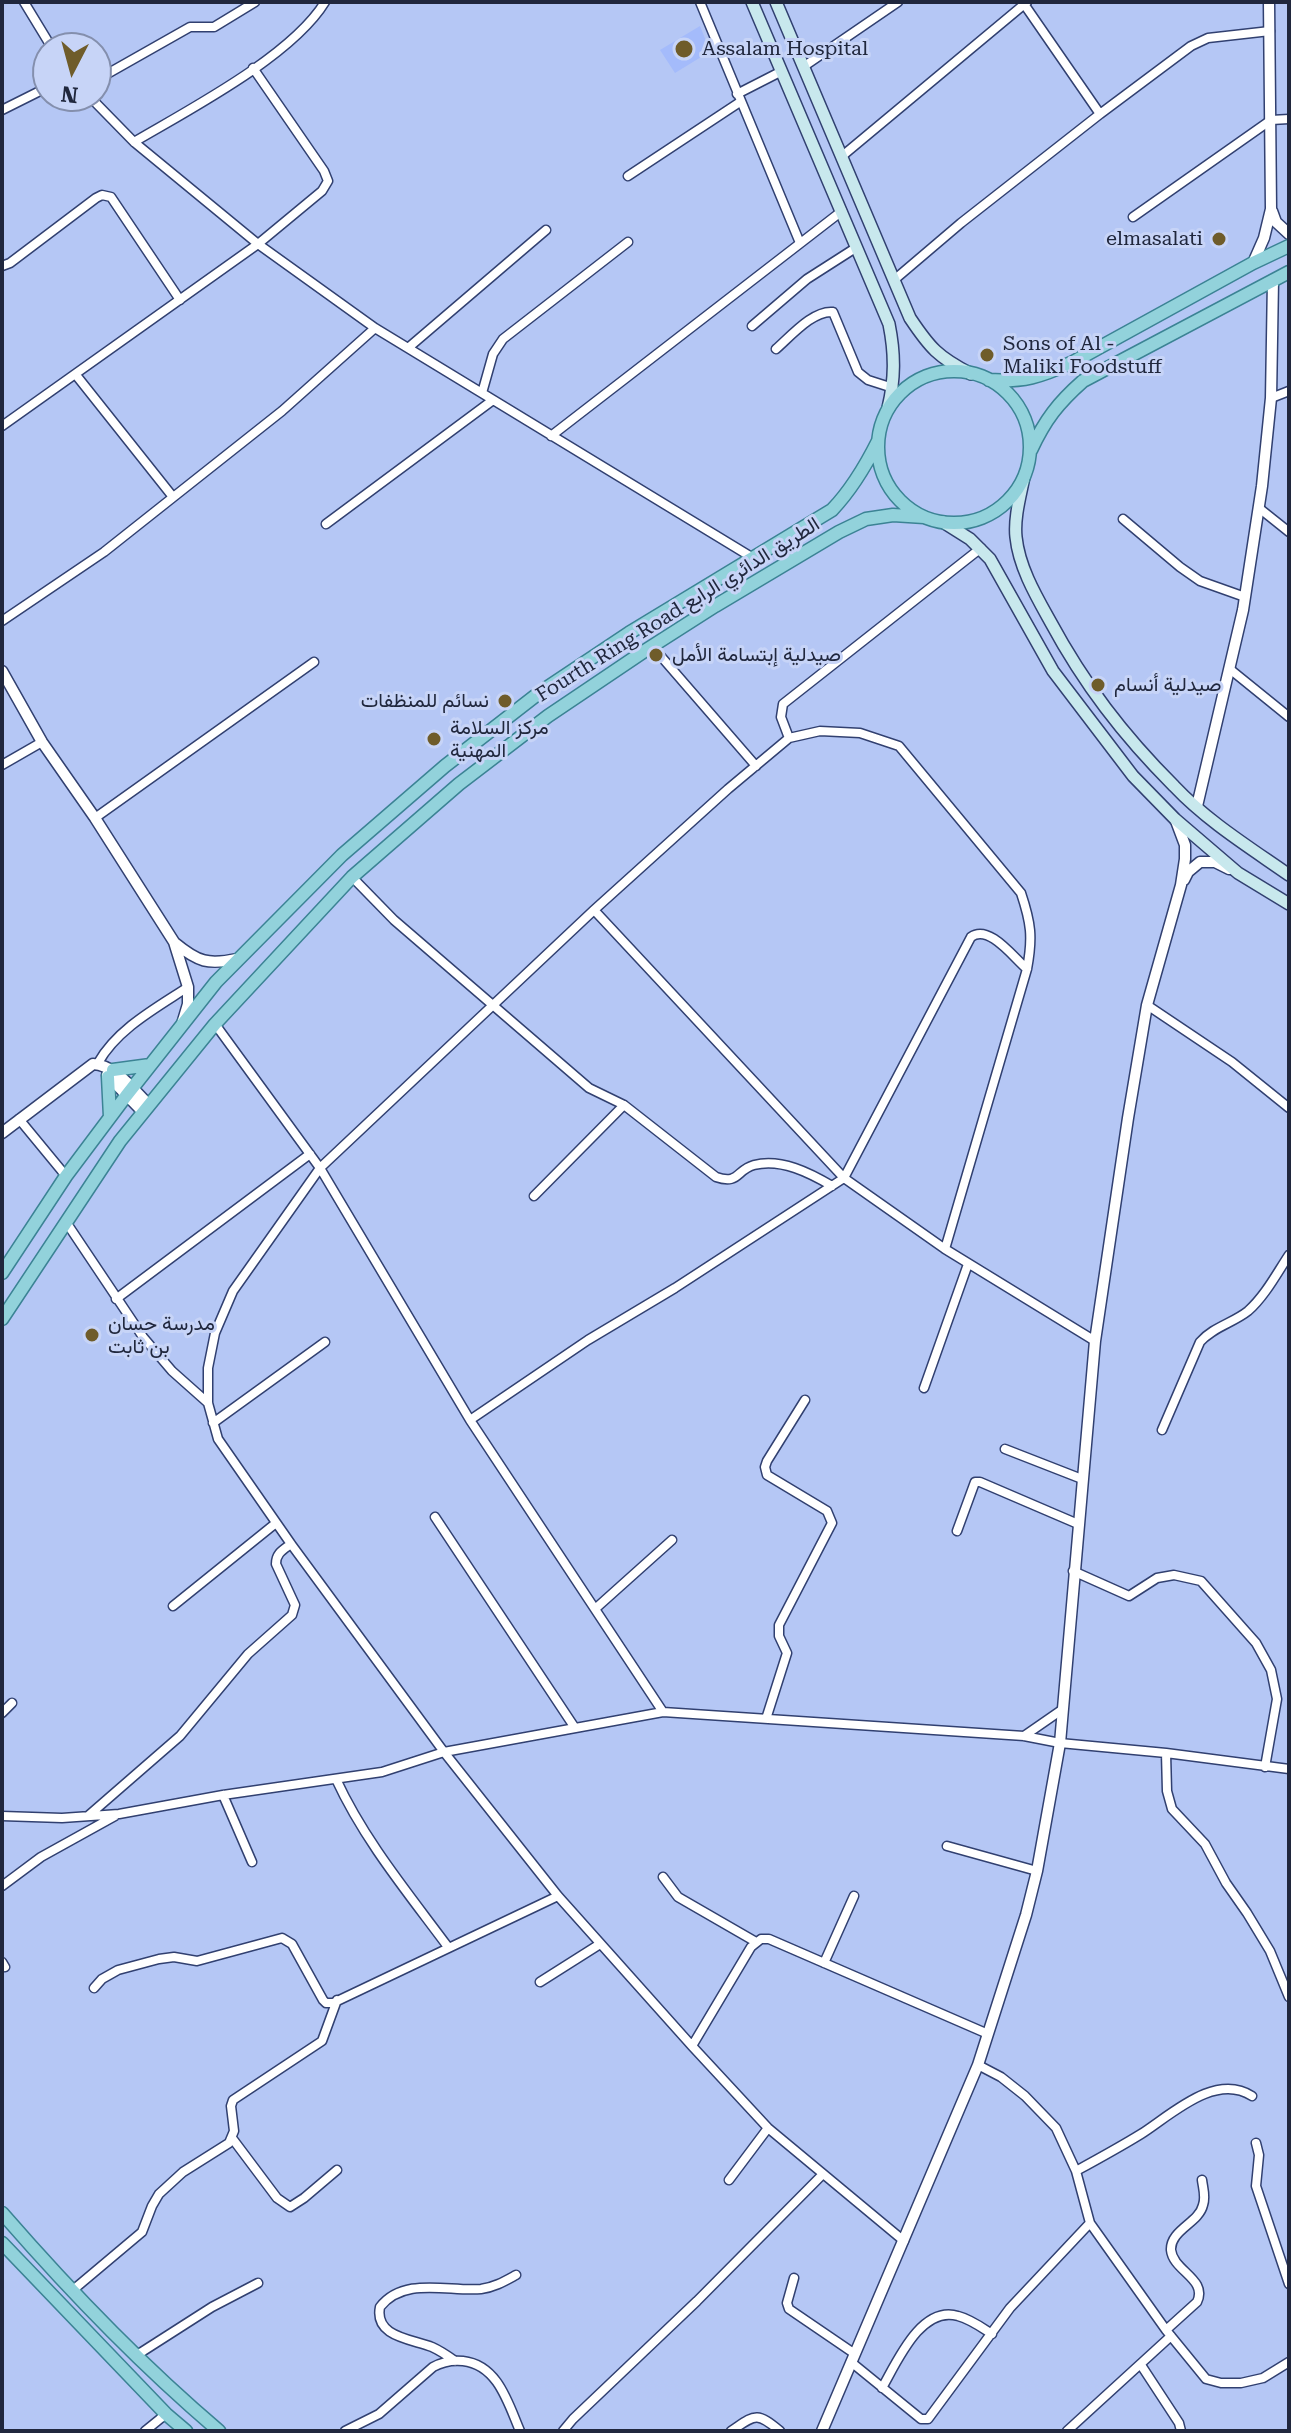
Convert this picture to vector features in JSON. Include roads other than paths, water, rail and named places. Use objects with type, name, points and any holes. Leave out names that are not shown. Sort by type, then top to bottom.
[{"type":"main road","points":[[752,2],[889,324],[895,365],[893,388],[878,441],[884,478],[908,508],[924,517],[960,523],[991,514],[1005,504],[1024,477]]},
{"type":"main road","points":[[776,2],[910,318],[926,343],[943,360],[1003,389],[1019,410],[1029,435],[1030,452]]},
{"type":"main road","points":[[988,380],[1018,381],[1046,374],[1073,362],[1289,246]]},
{"type":"main road","points":[[1289,272],[1083,381],[1062,399],[1045,421],[1030,452],[1016,520],[1016,537],[1023,565],[1040,603],[1072,662],[1104,708],[1175,788],[1231,834],[1289,875]]},
{"type":"main road","points":[[888,408],[900,393],[933,374],[971,374]]},
{"type":"main road","points":[[2,1273],[66,1176],[182,1024],[237,959],[342,855],[445,766],[539,693],[629,633],[832,510],[856,481],[878,441]]},
{"type":"main road","name":"Fourth Ring Road الطريق الدائري الرابع","points":[[2,1319],[145,1108],[215,1024],[352,877],[459,784],[548,716],[727,598],[866,519],[893,515],[924,517]]},
{"type":"main road","points":[[943,522],[981,548],[990,559],[1053,671],[1133,776],[1175,819],[1238,873],[1289,904]]},
{"type":"main road","points":[[110,1117],[105,1069],[150,1065]]},
{"type":"main road","points":[[2,2213],[165,2386],[219,2431]]},
{"type":"main road","points":[[2,2243],[166,2414],[186,2431]]},
{"type":"street","points":[[24,2],[42,32]]},
{"type":"street","points":[[112,71],[190,27],[214,27],[255,2]]},
{"type":"street","points":[[134,142],[213,95],[285,46],[317,15],[325,2]]},
{"type":"street","points":[[700,2],[800,243]]},
{"type":"street","points":[[803,67],[898,2]]},
{"type":"street","points":[[1253,263],[1264,238],[1271,209],[1269,2]]},
{"type":"street","points":[[841,157],[1026,3],[1100,114]]},
{"type":"street","points":[[894,280],[1001,191],[1191,46],[1208,38],[1270,31]]},
{"type":"street","points":[[2,426],[258,244],[322,191],[328,181],[324,171],[253,68]]},
{"type":"street","points":[[628,176],[738,98],[782,71]]},
{"type":"street","points":[[2,110],[32,95]]},
{"type":"street","points":[[105,112],[134,142],[258,244],[375,328],[753,558]]},
{"type":"street","points":[[1133,217],[1271,120],[1289,119]]},
{"type":"street","points":[[2,266],[96,198],[107,195],[180,300]]},
{"type":"street","points":[[1271,209],[1276,222],[1289,234]]},
{"type":"street","points":[[551,436],[842,211]]},
{"type":"street","points":[[408,348],[546,230]]},
{"type":"street","points":[[482,393],[493,354],[503,339],[628,242]]},
{"type":"street","points":[[752,326],[807,279],[857,247]]},
{"type":"street","points":[[1197,806],[1231,670],[1259,508],[1271,398],[1273,280]]},
{"type":"street","points":[[776,349],[819,313],[833,312],[858,372],[868,380],[893,388]]},
{"type":"street","points":[[2,621],[104,552],[282,411],[375,328]]},
{"type":"street","points":[[76,375],[173,497]]},
{"type":"street","points":[[1271,398],[1289,391]]},
{"type":"street","points":[[326,524],[493,400]]},
{"type":"street","points":[[1259,508],[1289,532]]},
{"type":"street","points":[[1123,519],[1200,581],[1245,597]]},
{"type":"street","points":[[789,738],[781,717],[783,704],[981,548]]},
{"type":"street","points":[[652,646],[756,766]]},
{"type":"street","points":[[95,818],[314,662]]},
{"type":"street","points":[[1231,670],[1289,717]]},
{"type":"street","points":[[2,671],[42,742],[174,942],[188,987],[188,1004],[182,1024]]},
{"type":"street","points":[[904,2241],[768,2128],[558,1896],[444,1752],[218,1439],[208,1403],[208,1368],[215,1333],[233,1291],[320,1168],[594,910],[756,766],[789,738],[820,731],[860,733],[899,746],[1021,893],[1029,918],[1032,944],[1027,969],[945,1249]]},
{"type":"street","points":[[2,765],[42,742]]},
{"type":"street","points":[[822,2431],[978,2065],[1037,1871],[1060,1743],[1095,1341],[1147,1005],[1181,885],[1185,845],[1175,819]]},
{"type":"street","points":[[1181,885],[1188,872],[1200,862],[1215,862],[1238,873]]},
{"type":"street","points":[[352,877],[394,920],[589,1088],[624,1105],[716,1177],[736,1179],[750,1166],[764,1163],[791,1167],[832,1186]]},
{"type":"street","points":[[594,910],[844,1178],[968,1264],[1095,1341]]},
{"type":"street","points":[[470,1420],[588,1340],[675,1288],[844,1178],[971,937],[982,932],[990,936],[1027,969]]},
{"type":"street","points":[[174,942],[191,956],[205,962],[237,959]]},
{"type":"street","points":[[105,1069],[106,1050],[133,1025],[188,987]]},
{"type":"street","points":[[1147,1005],[1232,1062],[1289,1108]]},
{"type":"street","points":[[215,1024],[320,1168],[470,1420],[663,1712]]},
{"type":"street","points":[[2,1133],[87,1067],[105,1069],[145,1108]]},
{"type":"street","points":[[534,1196],[624,1105]]},
{"type":"street","points":[[19,1119],[66,1176]]},
{"type":"street","points":[[116,1299],[310,1154]]},
{"type":"street","points":[[66,1222],[152,1349],[208,1403]]},
{"type":"street","points":[[1162,1430],[1200,1342],[1207,1334],[1247,1312],[1289,1255]]},
{"type":"street","points":[[924,1388],[968,1264]]},
{"type":"street","points":[[213,1423],[325,1342]]},
{"type":"street","points":[[766,1719],[787,1653],[779,1636],[779,1625],[832,1523],[827,1511],[765,1471],[767,1461],[805,1400]]},
{"type":"street","points":[[1005,1449],[1082,1479]]},
{"type":"street","points":[[957,1531],[975,1482],[1078,1524]]},
{"type":"street","points":[[435,1517],[575,1728]]},
{"type":"street","points":[[173,1606],[276,1523]]},
{"type":"street","points":[[595,1609],[672,1540]]},
{"type":"street","points":[[88,1816],[180,1736],[248,1654],[292,1615],[295,1605],[276,1564],[278,1553],[291,1544]]},
{"type":"street","points":[[1073,1571],[1129,1596],[1157,1578],[1174,1575],[1201,1581],[1256,1643],[1271,1670],[1277,1699],[1265,1767]]},
{"type":"street","points":[[2,1713],[12,1703]]},
{"type":"street","points":[[1024,1736],[1063,1709]]},
{"type":"street","points":[[2,1816],[62,1818],[119,1814],[382,1772],[444,1752],[663,1712],[1024,1736],[1060,1743],[1289,1769]]},
{"type":"street","points":[[1166,1753],[1167,1791],[1172,1809],[1205,1844],[1270,1951],[1289,1997]]},
{"type":"street","points":[[336,1779],[349,1807],[370,1839],[448,1947]]},
{"type":"street","points":[[223,1795],[252,1862]]},
{"type":"street","points":[[2,1886],[41,1857],[119,1814]]},
{"type":"street","points":[[947,1846],[1037,1871]]},
{"type":"street","points":[[663,1877],[678,1897],[756,1942]]},
{"type":"street","points":[[94,1988],[118,1970],[159,1959],[174,1957],[197,1961],[282,1938],[292,1944],[323,2000],[329,2004],[558,1896]]},
{"type":"street","points":[[824,1963],[854,1896]]},
{"type":"street","points":[[692,2046],[756,1942],[761,1939],[769,1939],[988,2034]]},
{"type":"street","points":[[540,1982],[600,1944]]},
{"type":"street","points":[[73,2290],[142,2232],[159,2194],[183,2172],[229,2143],[234,2131],[233,2100],[322,2041],[337,2000]]},
{"type":"street","points":[[978,2065],[1001,2077],[1056,2128],[1076,2171],[1090,2223],[1206,2379],[1241,2383],[1263,2378],[1289,2362]]},
{"type":"street","points":[[1076,2171],[1200,2096],[1223,2089],[1235,2089],[1252,2096]]},
{"type":"street","points":[[729,2180],[768,2128]]},
{"type":"street","points":[[232,2138],[277,2198],[290,2207],[337,2170]]},
{"type":"street","points":[[1256,2143],[1259,2155],[1256,2186],[1289,2284]]},
{"type":"street","points":[[563,2431],[822,2175]]},
{"type":"street","points":[[1067,2431],[1141,2365],[1200,2297],[1199,2287],[1173,2256],[1171,2247],[1177,2235],[1200,2212],[1203,2205],[1202,2180]]},
{"type":"street","points":[[794,2278],[787,2303],[789,2309],[853,2358],[882,2388],[921,2419],[928,2419],[1010,2308],[1090,2223]]},
{"type":"street","points":[[516,2275],[483,2288],[412,2288],[390,2298],[380,2307],[381,2321],[394,2335],[431,2347],[455,2361],[481,2366],[494,2377],[520,2431]]},
{"type":"street","points":[[137,2355],[212,2307],[258,2283]]},
{"type":"street","points":[[882,2388],[914,2333],[939,2316],[960,2316],[992,2334]]},
{"type":"street","points":[[345,2431],[379,2414],[439,2364],[455,2361]]},
{"type":"street","points":[[1141,2365],[1179,2423],[1181,2431]]},
{"type":"street","points":[[145,2431],[166,2414]]},
{"type":"street","points":[[731,2431],[752,2416],[757,2416],[780,2431]]},
{"type":"place","name":"Assalam Hospital","points":[[684,49]]},
{"type":"place","name":"elmasalati","points":[[1219,239]]},
{"type":"place","name":"Sons of Al - Maliki Foodstuff","points":[[987,355]]},
{"type":"place","name":"صيدلية إبتسامة الأمل","points":[[656,655]]},
{"type":"place","name":"صيدلية أنسام","points":[[1098,685]]},
{"type":"place","name":"نسائم للمنظفات","points":[[505,701]]},
{"type":"place","name":"مركز السلامة المهنية","points":[[434,739]]},
{"type":"place","name":"مدرسة حسان بن ثابت","points":[[92,1335]]}]
